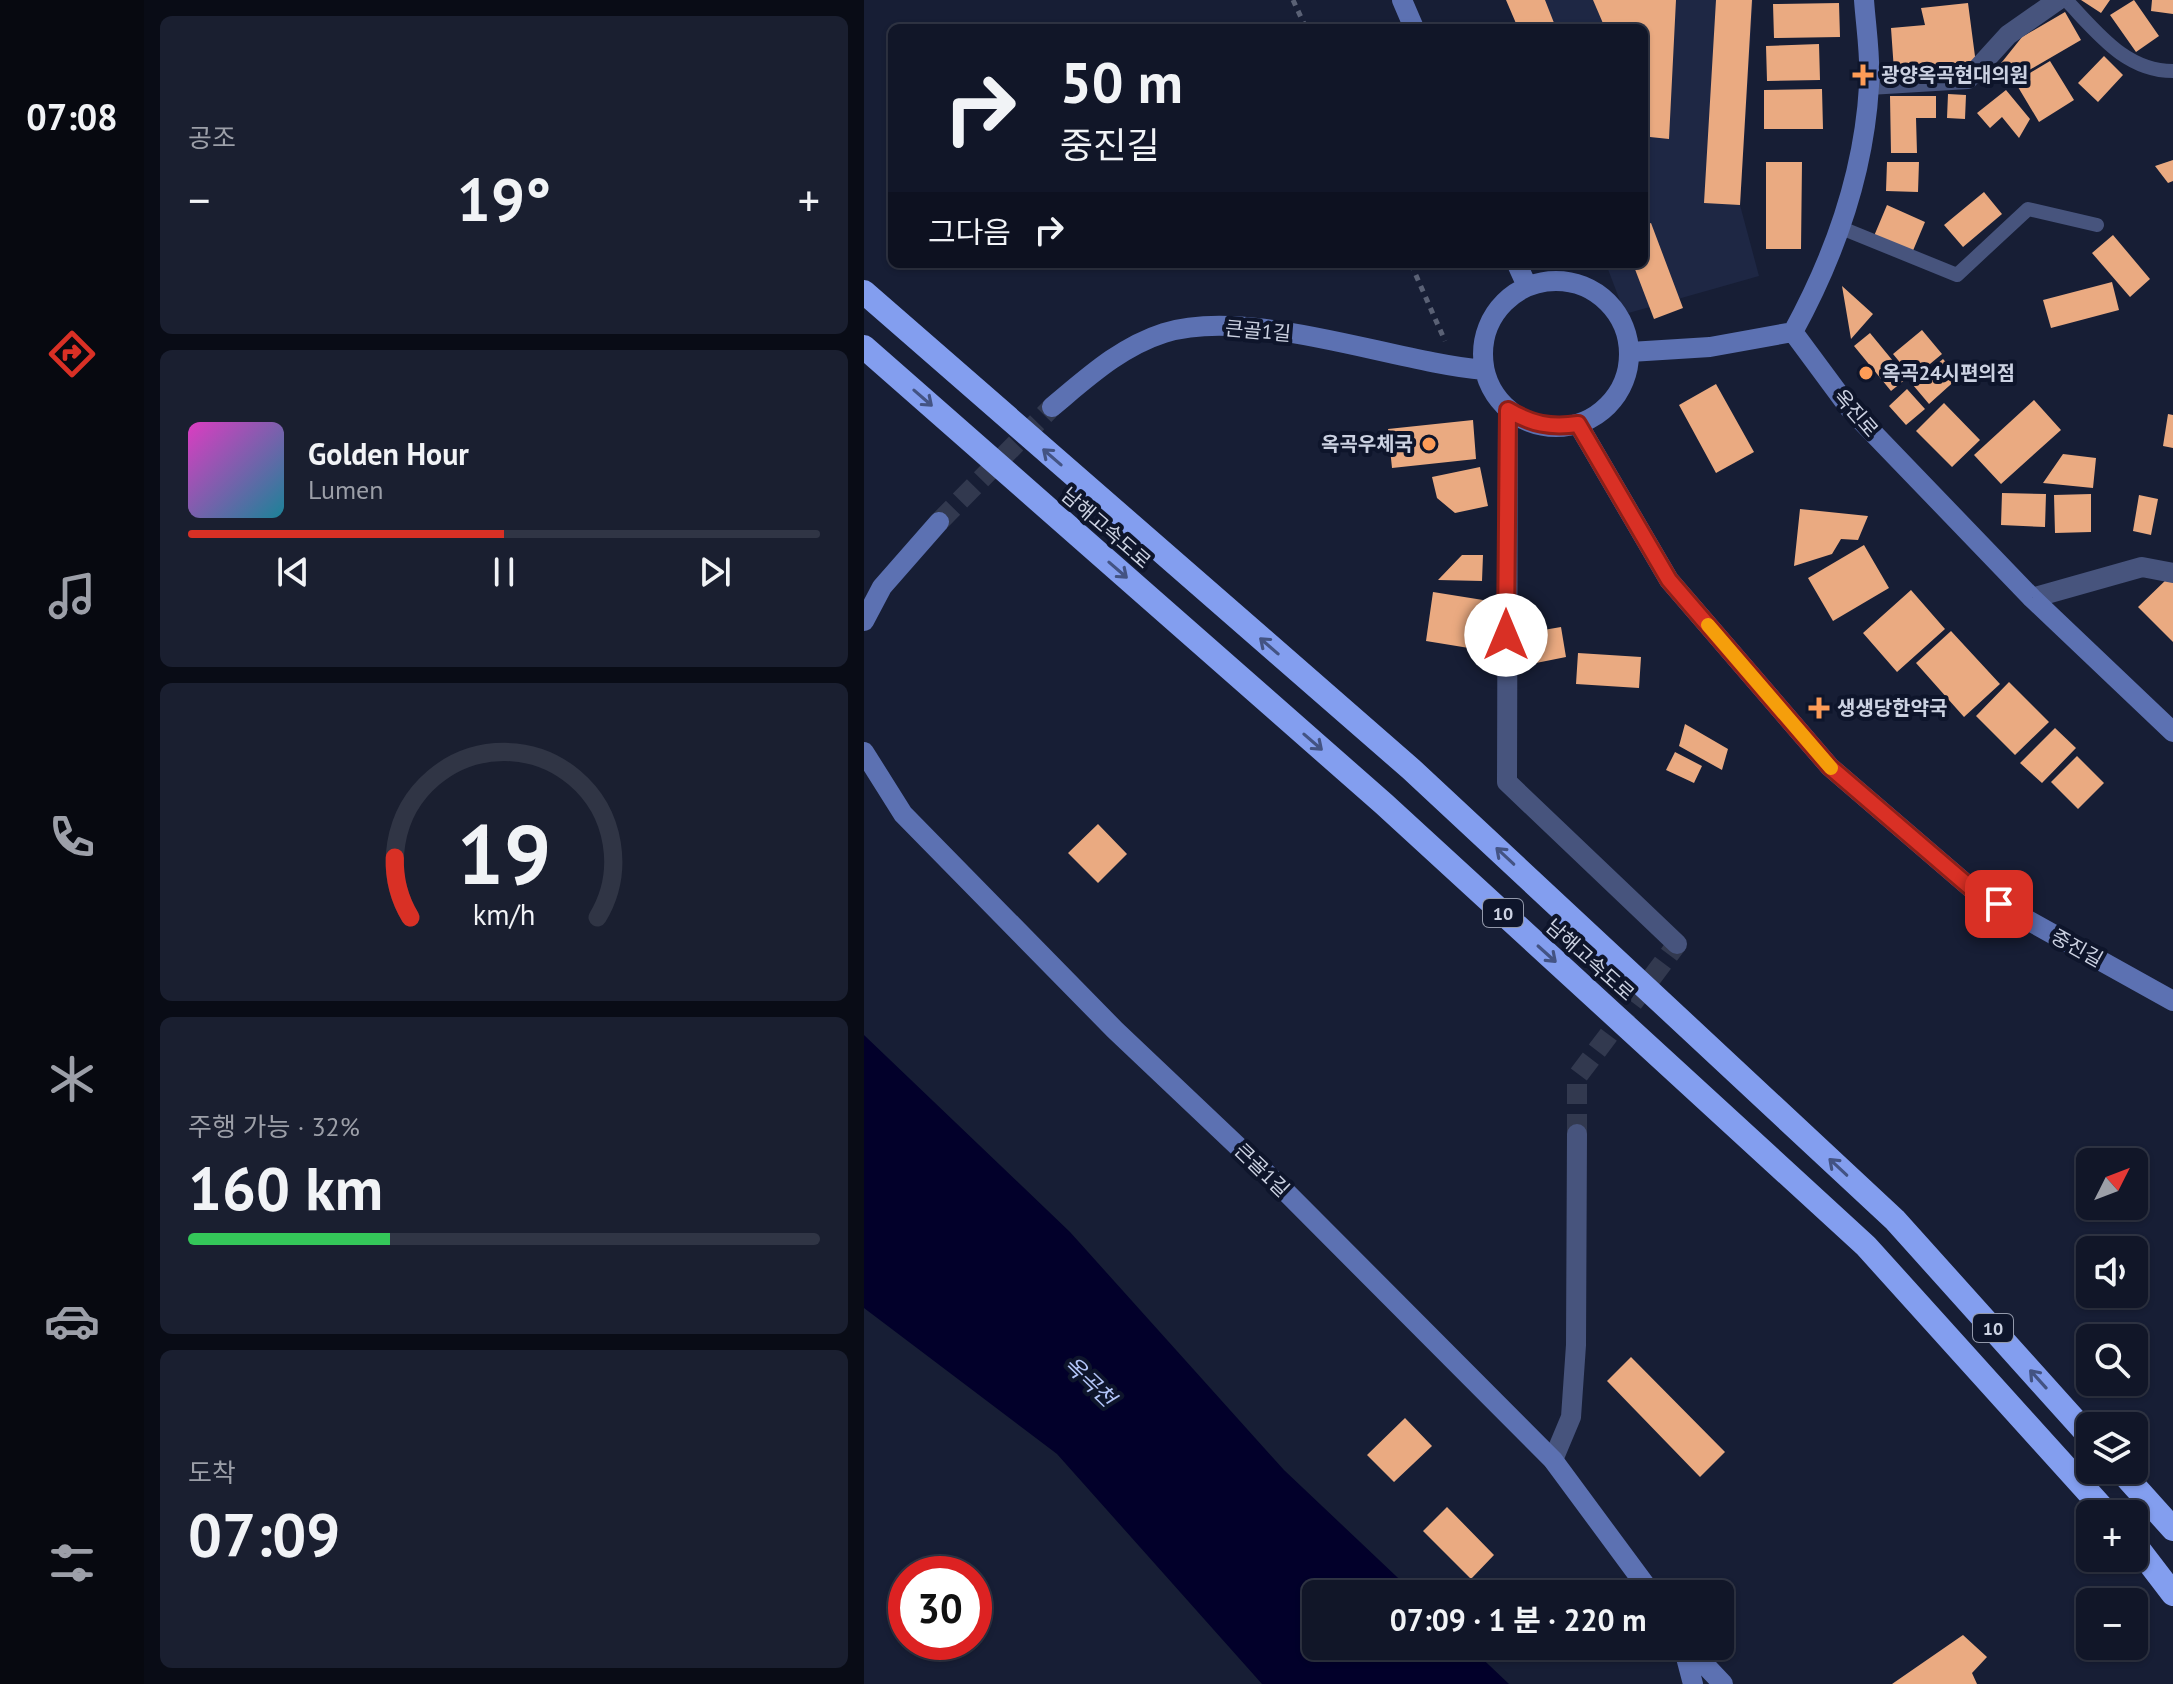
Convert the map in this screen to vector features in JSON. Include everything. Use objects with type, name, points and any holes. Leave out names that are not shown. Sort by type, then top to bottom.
[{"type":"highway","name":"남해고속도로","points":[[864,292],[1411,769],[1895,1220],[2076,1421]]},
{"type":"highway","name":"남해고속도로","points":[[864,347],[1384,804],[1866,1246],[2095,1500]]},
{"type":"highway","points":[[2133,1484],[2173,1529]]},
{"type":"highway","points":[[2148,1561],[2173,1594]]},
{"type":"main road","points":[[1402,0],[1412,24]]},
{"type":"main road","points":[[1630,352],[1710,347],[1793,332],[1816,289],[1853,189],[1869,85],[1864,0]]},
{"type":"main road","points":[[1519,268],[1527,286]]},
{"type":"main road","points":[[1567,281],[1587,287],[1617,314],[1630,352],[1627,371],[1615,397],[1595,417],[1578,424],[1553,428],[1529,422],[1508,410],[1493,391],[1484,370],[1483,344],[1490,320],[1506,300],[1527,286],[1567,281]]},
{"type":"main road","name":"큰골1길","points":[[1052,407],[1112,357],[1165,333],[1212,328],[1301,335],[1484,370]]},
{"type":"main road","name":"옥진로","points":[[1793,332],[1850,409],[2032,598],[2173,732]]},
{"type":"main road","name":"중진길","points":[[1578,424],[1669,580],[1830,767],[1972,889],[2173,1001]]},
{"type":"main road","points":[[864,621],[882,587],[939,522]]},
{"type":"main road","name":"큰골1길","points":[[864,752],[903,814],[1115,1030],[1287,1193],[1553,1460],[1642,1580]]},
{"type":"main road","points":[[1688,1660],[1693,1684]]},
{"type":"main road","points":[[1699,1660],[1723,1684]]},
{"type":"street","points":[[1869,85],[1968,79],[2008,35],[2058,0]]},
{"type":"street","points":[[1508,410],[1507,782],[1677,944]]},
{"type":"street","points":[[2032,598],[2142,567],[2173,573]]},
{"type":"street","points":[[1553,1460],[1571,1417],[1575,1359],[1577,1134]]},
{"type":"lane","points":[[2066,0],[2131,62],[2158,71],[2173,71]]},
{"type":"lane","points":[[1839,227],[1957,275],[2028,209],[2097,225]]},
{"type":"path","points":[[1293,0],[1304,24]]},
{"type":"path","points":[[1413,268],[1457,367]]},
{"type":"shaded area","points":[[1508,0],[1753,0],[1740,205],[1759,276],[1625,314],[1608,268],[1648,268],[1648,24],[1517,24]]},
{"type":"water","name":"옥곡천","points":[[864,1035],[1070,1232],[1284,1470],[1400,1580],[1302,1580],[1302,1660],[1484,1660],[1509,1684],[1262,1684],[1057,1454],[864,1308]]},
{"type":"building","points":[[1506,0],[1545,0],[1554,24],[1516,24]]},
{"type":"building","points":[[1593,0],[1676,0],[1669,139],[1650,137],[1648,132],[1648,24],[1603,24]]},
{"type":"building","points":[[1716,0],[1752,0],[1740,205],[1704,203]]},
{"type":"building","points":[[2081,0],[2110,0],[2101,13]]},
{"type":"building","points":[[2134,0],[2159,36],[2136,52],[2110,15]]},
{"type":"building","points":[[2152,0],[2173,0],[2173,14],[2151,11]]},
{"type":"building","points":[[1839,3],[1840,37],[1774,38],[1773,4]]},
{"type":"building","points":[[1968,3],[1976,64],[1894,71],[1891,28],[1925,25],[1921,8]]},
{"type":"building","points":[[2065,12],[2081,40],[2007,83],[1998,67],[2022,37]]},
{"type":"building","points":[[1819,44],[1820,80],[1767,81],[1766,46]]},
{"type":"building","points":[[2104,56],[2123,75],[2098,102],[2078,83]]},
{"type":"building","points":[[2050,61],[2074,100],[2039,122],[2015,82]]},
{"type":"building","points":[[1822,89],[1823,129],[1764,129],[1764,90]]},
{"type":"building","points":[[2006,90],[2030,119],[2019,138],[2002,117],[1990,128],[1977,113]]},
{"type":"building","points":[[1948,94],[1966,95],[1965,119],[1947,118]]},
{"type":"building","points":[[1890,96],[1936,96],[1936,118],[1916,118],[1917,153],[1891,153]]},
{"type":"building","points":[[2173,160],[2173,181],[2168,183],[2155,166]]},
{"type":"building","points":[[1766,162],[1802,162],[1801,249],[1766,249]]},
{"type":"building","points":[[1887,162],[1919,162],[1918,192],[1886,191]]},
{"type":"building","points":[[1984,192],[2002,214],[1963,247],[1944,225]]},
{"type":"building","points":[[1887,205],[1925,222],[1912,253],[1874,236]]},
{"type":"building","points":[[1651,223],[1683,308],[1654,319],[1635,268],[1648,268],[1648,224]]},
{"type":"building","points":[[2113,235],[2150,279],[2130,297],[2092,253]]},
{"type":"building","points":[[2112,282],[2119,310],[2051,328],[2043,300]]},
{"type":"building","points":[[1842,286],[1873,314],[1851,339]]},
{"type":"building","points":[[1922,330],[1942,354],[1913,378],[1893,354]]},
{"type":"building","points":[[1870,333],[1907,378],[1891,391],[1854,346]]},
{"type":"building","points":[[1943,359],[1959,377],[1929,404],[1913,385]]},
{"type":"building","points":[[1716,384],[1754,452],[1716,473],[1679,405]]},
{"type":"building","points":[[1907,389],[1925,409],[1906,425],[1889,406]]},
{"type":"building","points":[[2034,400],[2061,430],[2001,484],[1974,455]]},
{"type":"building","points":[[1944,403],[1980,440],[1952,467],[1916,431]]},
{"type":"building","points":[[2168,414],[2173,415],[2173,448],[2163,446]]},
{"type":"building","points":[[1473,420],[1476,459],[1392,468],[1388,429]]},
{"type":"building","points":[[2063,454],[2096,458],[2093,488],[2043,483]]},
{"type":"building","points":[[1480,467],[1488,506],[1455,513],[1437,498],[1432,477]]},
{"type":"building","points":[[2002,493],[2046,494],[2045,527],[2001,525]]},
{"type":"building","points":[[2091,494],[2091,532],[2055,533],[2054,495]]},
{"type":"building","points":[[2139,495],[2158,499],[2151,535],[2133,531]]},
{"type":"building","points":[[1800,509],[1868,516],[1858,540],[1841,539],[1832,554],[1794,566]]},
{"type":"building","points":[[1864,545],[1889,588],[1833,621],[1808,578]]},
{"type":"building","points":[[1462,555],[1483,555],[1482,581],[1438,580]]},
{"type":"building","points":[[2169,577],[2173,582],[2173,642],[2138,607]]},
{"type":"building","points":[[1911,590],[1945,629],[1897,672],[1863,633]]},
{"type":"building","points":[[1433,592],[1483,600],[1475,649],[1426,641]]},
{"type":"building","points":[[1561,627],[1566,657],[1531,664],[1526,633]]},
{"type":"building","points":[[1951,631],[2000,684],[1964,717],[1916,663]]},
{"type":"building","points":[[1578,653],[1641,657],[1639,688],[1576,684]]},
{"type":"building","points":[[2009,682],[2049,722],[2015,755],[1976,716]]},
{"type":"building","points":[[1685,724],[1728,749],[1722,770],[1679,746]]},
{"type":"building","points":[[2055,728],[2076,748],[2042,783],[2020,763]]},
{"type":"building","points":[[1675,752],[1702,766],[1694,783],[1666,770]]},
{"type":"building","points":[[2077,756],[2104,783],[2078,809],[2051,782]]},
{"type":"building","points":[[1098,824],[1127,854],[1098,883],[1068,853]]},
{"type":"building","points":[[1631,1357],[1725,1452],[1700,1477],[1607,1381]]},
{"type":"building","points":[[1405,1418],[1432,1446],[1394,1482],[1367,1455]]},
{"type":"building","points":[[1447,1507],[1494,1555],[1471,1579],[1423,1531]]},
{"type":"building","points":[[1963,1635],[1987,1657],[1972,1673],[1977,1684],[1892,1684]]},
{"type":"tunnel","points":[[939,522],[1052,407]]},
{"type":"tunnel","points":[[1577,1134],[1577,1077],[1677,944]]},
{"type":"slow traffic","points":[[1708,625],[1831,768]]},
{"type":"place","name":"광양옥곡현대의원","points":[[1863,75]]},
{"type":"place","name":"옥곡24시편의점","points":[[1866,373]]},
{"type":"place","name":"옥곡우체국","points":[[1429,444]]},
{"type":"place","name":"생생당한약국","points":[[1819,708]]},
{"type":"route","points":[[1506,635],[1508,410],[1529,422],[1553,428],[1578,424],[1669,580],[1830,767],[1972,889],[1999,904]]}]
